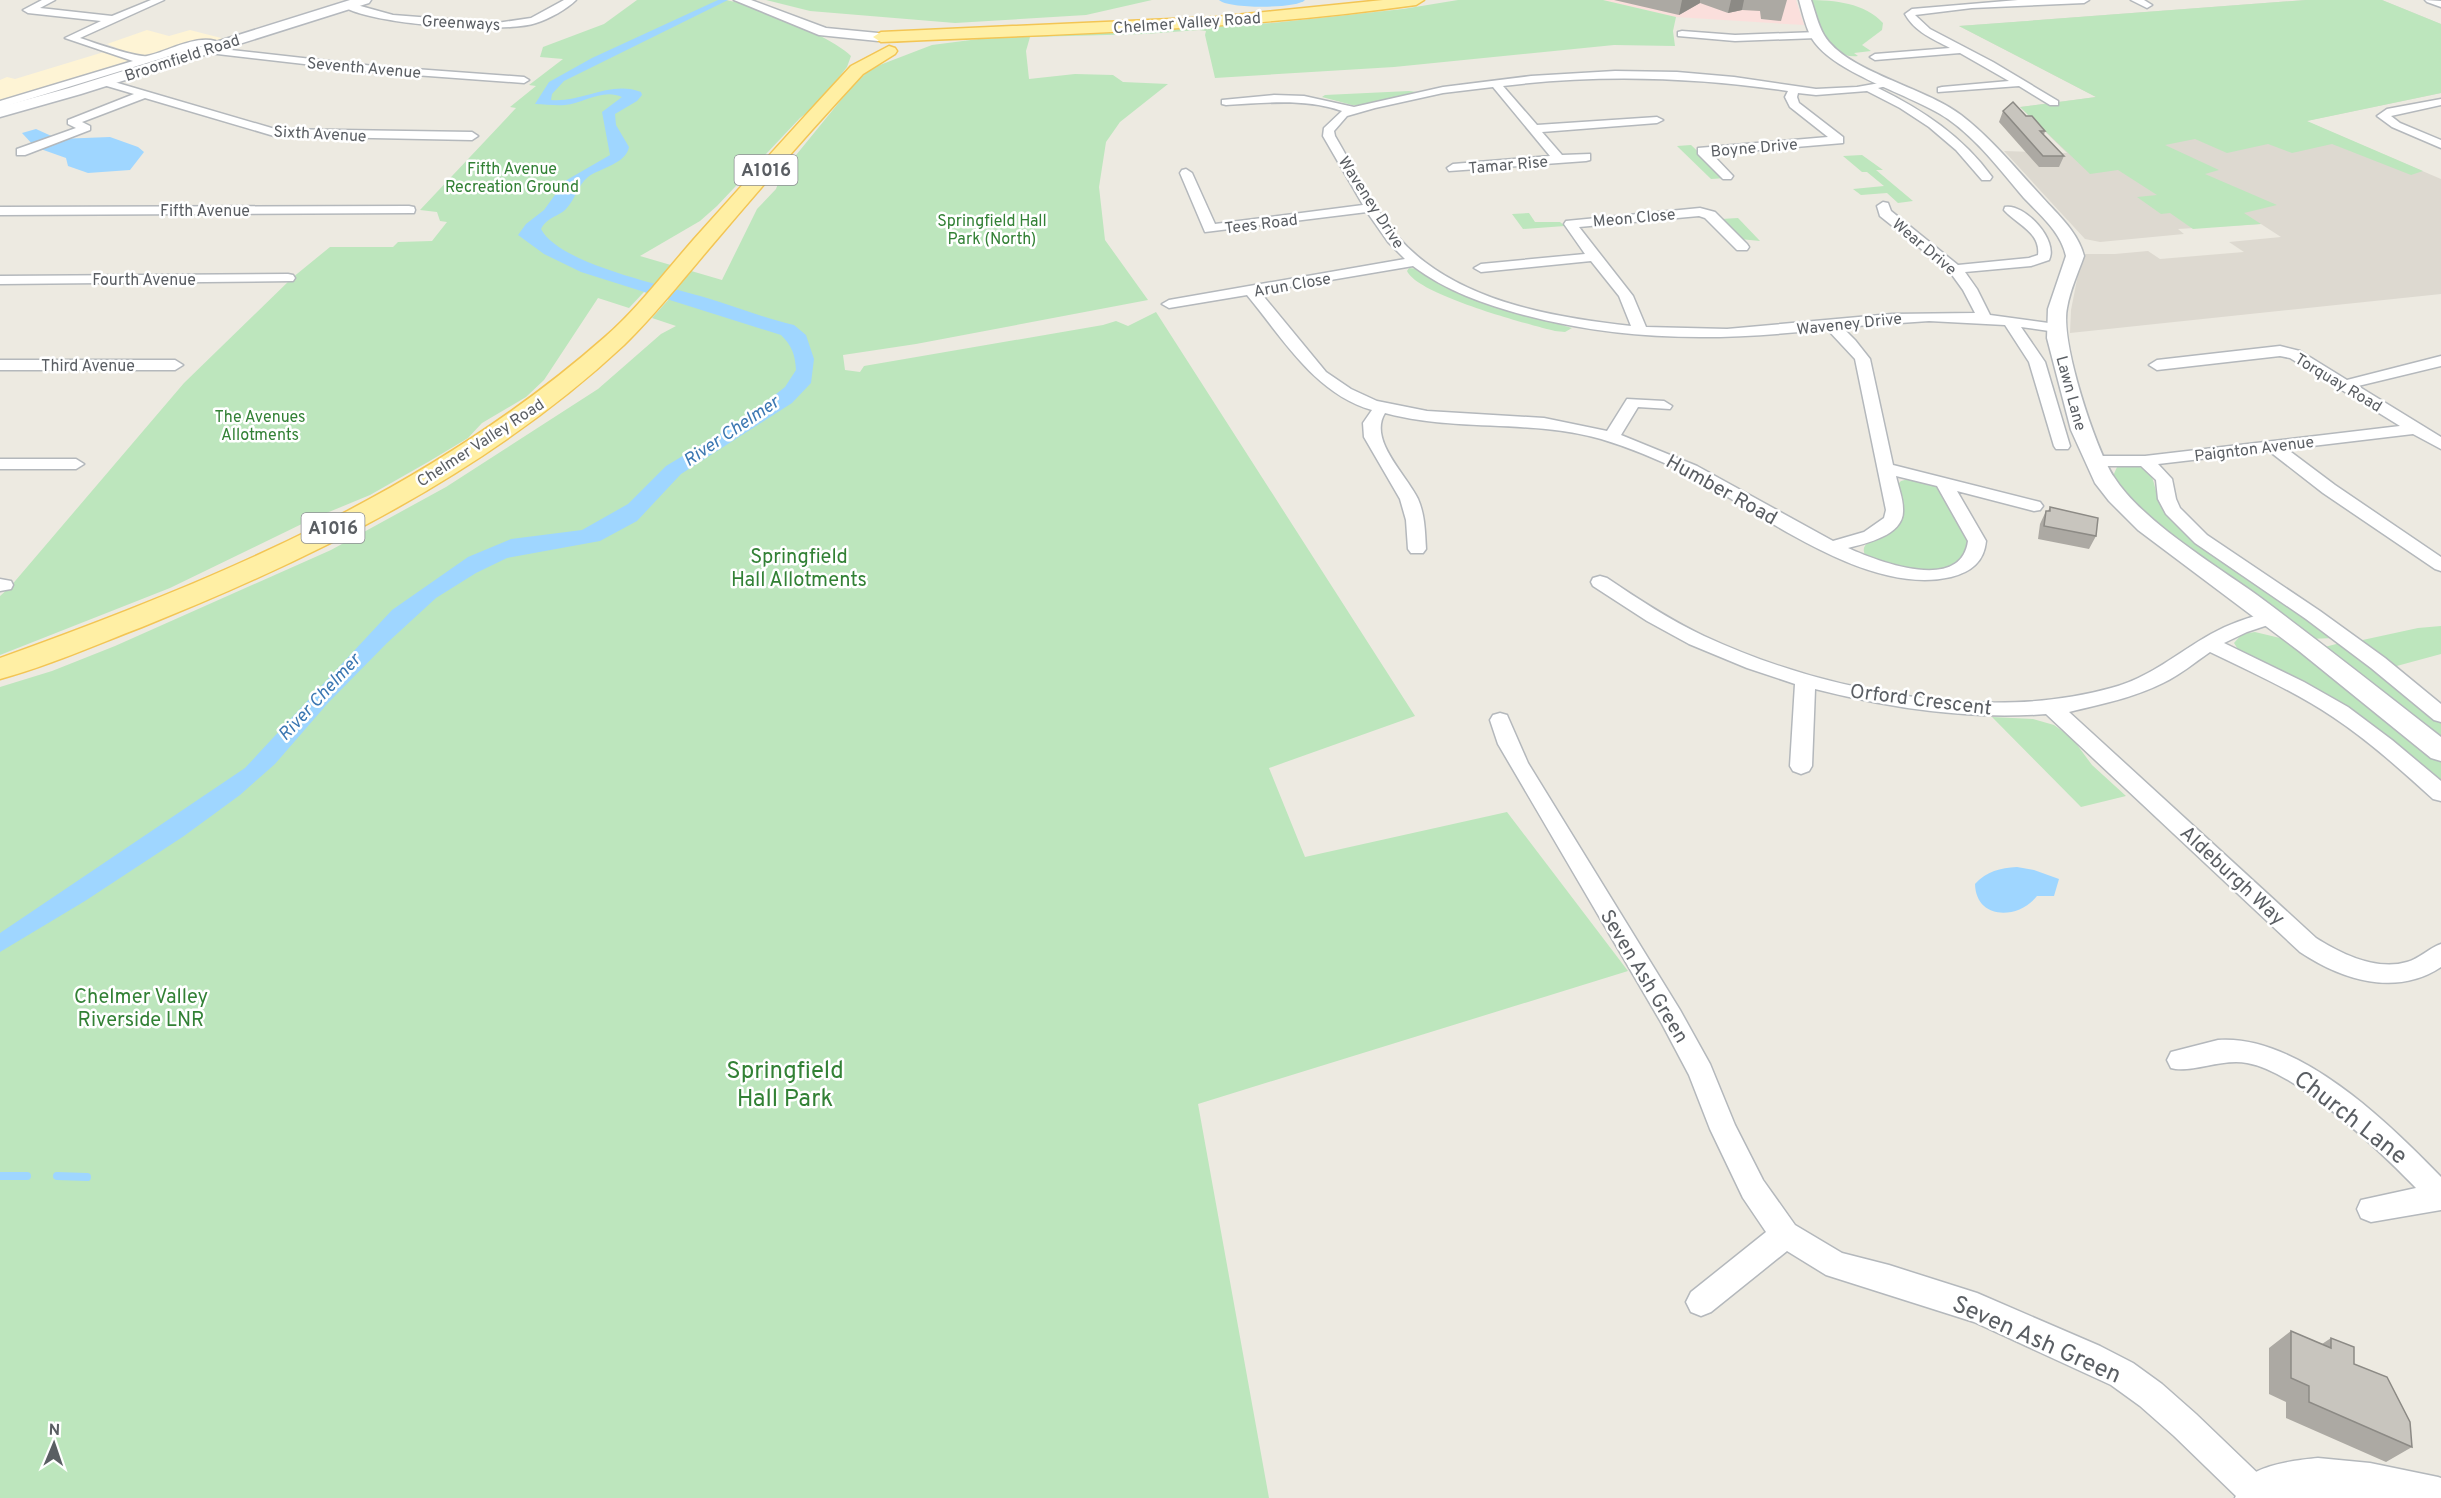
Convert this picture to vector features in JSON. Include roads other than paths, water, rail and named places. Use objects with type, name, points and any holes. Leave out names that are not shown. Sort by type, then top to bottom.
[{"type":"main road","name":"Broomfield Road","points":[[0,112],[104,82],[364,0]]},
{"type":"main road","name":"Chelmer Valley Road","points":[[0,669],[191,596],[278,557],[366,512],[461,457],[534,408],[631,324],[844,84],[886,43],[956,35],[1298,14],[1416,0]]},
{"type":"main road","name":"A1016","points":[[844,84],[888,58],[956,35]]},
{"type":"main road","points":[[855,49],[870,53],[886,43]]},
{"type":"main road","points":[[855,49],[858,55],[857,70]]},
{"type":"street","points":[[50,0],[28,10],[113,19]]},
{"type":"street","points":[[145,61],[70,38],[159,0]]},
{"type":"street","name":"Greenways","points":[[346,5],[392,18],[497,26],[534,21],[570,0]]},
{"type":"street","points":[[740,0],[824,32],[855,49]]},
{"type":"street","name":"Lawn Lane","points":[[1805,0],[1817,35],[1838,58],[1934,104],[1959,120],[1979,138],[2060,226],[2073,247],[2075,256],[2057,309],[2056,328],[2081,430],[2094,461],[2117,496],[2146,525],[2325,658],[2441,751]]},
{"type":"street","points":[[2054,103],[1917,25],[1910,14],[1915,11],[1968,2],[2084,0]]},
{"type":"street","points":[[2136,0],[2147,5]]},
{"type":"street","points":[[2430,0],[2441,4]]},
{"type":"street","points":[[824,32],[886,43]]},
{"type":"street","points":[[1682,34],[1735,38],[1817,35]]},
{"type":"street","name":"Seventh Avenue","points":[[0,105],[201,43],[211,48],[374,69],[524,80]]},
{"type":"street","points":[[1875,57],[1961,50]]},
{"type":"street","name":"Waveney Drive","points":[[1887,83],[1837,92],[1794,90],[1723,79],[1657,74],[1581,76],[1495,83],[1422,94],[1351,110],[1331,124],[1328,130],[1329,136],[1392,238],[1415,261],[1451,284],[1498,303],[1580,324],[1640,332],[1730,333],[1914,317],[1983,318],[2056,328]]},
{"type":"street","name":"Sixth Avenue","points":[[104,82],[274,132],[472,136]]},
{"type":"street","name":"Tamar Rise","points":[[1495,83],[1559,159]]},
{"type":"street","points":[[1942,90],[2021,83]]},
{"type":"street","points":[[1869,88],[1907,106],[1929,120],[1960,147],[1986,177]]},
{"type":"street","name":"Boyne Drive","points":[[1727,176],[1702,151],[1839,140],[1794,105],[1791,97],[1794,90]]},
{"type":"street","points":[[21,152],[86,128],[72,122],[142,95]]},
{"type":"street","points":[[1226,102],[1313,99],[1351,110]]},
{"type":"street","points":[[2441,102],[2391,111],[2383,116],[2396,125],[2441,144]]},
{"type":"street","name":"Tamar Rise","points":[[1534,129],[1657,120]]},
{"type":"street","points":[[1559,159],[1586,157]]},
{"type":"street","name":"Tamar Rise","points":[[1453,168],[1559,159]]},
{"type":"street","name":"Tees Road","points":[[1186,173],[1209,229],[1372,208]]},
{"type":"street","name":"Wear Drive","points":[[1883,206],[1885,213],[1955,270],[1970,289],[1983,318]]},
{"type":"street","name":"Fifth Avenue","points":[[0,210],[409,210]]},
{"type":"street","points":[[1955,270],[2031,261],[2044,257],[2045,247],[2039,234],[2010,210]]},
{"type":"street","name":"Meon Close","points":[[1640,332],[1633,306],[1571,224],[1700,212],[1710,215],[1742,247]]},
{"type":"street","points":[[1481,268],[1594,257]]},
{"type":"street","name":"Arun Close","points":[[1169,304],[1415,261]]},
{"type":"street","name":"Fourth Avenue","points":[[0,280],[288,278]]},
{"type":"street","name":"Humber Road","points":[[1252,291],[1327,380],[1344,393],[1380,409],[1420,417],[1545,423],[1612,436],[1694,470],[1787,525],[1872,566],[1909,575],[1945,574],[1960,569],[1974,557],[1977,541],[1942,482]]},
{"type":"street","name":"Lawn Lane","points":[[2010,321],[2037,362],[2062,446]]},
{"type":"street","points":[[1830,324],[1850,343],[1862,359],[1894,503],[1892,521],[1874,533],[1831,547]]},
{"type":"street","name":"Torquay Road","points":[[2157,365],[2280,351],[2301,357],[2441,444]]},
{"type":"street","points":[[2344,385],[2441,361]]},
{"type":"street","name":"Third Avenue","points":[[0,365],[175,365]]},
{"type":"street","points":[[1612,436],[1633,402],[1664,406]]},
{"type":"street","points":[[1380,409],[1371,423],[1372,437],[1409,499],[1415,520],[1417,549]]},
{"type":"street","name":"Paignton Avenue","points":[[2094,461],[2145,460],[2414,429]]},
{"type":"street","points":[[2273,446],[2329,489],[2441,565]]},
{"type":"street","points":[[2145,460],[2164,479],[2172,510],[2196,535],[2339,634],[2441,715]]},
{"type":"street","points":[[0,464],[76,464]]},
{"type":"street","points":[[1886,468],[2034,506]]},
{"type":"street","name":"Orford Crescent","points":[[1600,582],[1652,616],[1708,646],[1804,681],[1951,707],[2005,710],[2052,708],[2111,696],[2137,687],[2162,675],[2209,644],[2247,624],[2270,618]]},
{"type":"street","points":[[2209,644],[2327,703],[2386,746],[2441,793]]},
{"type":"street","points":[[1801,766],[1804,681]]},
{"type":"street","name":"Aldeburgh Way","points":[[2052,708],[2299,937],[2322,955],[2343,964],[2387,973],[2404,973],[2421,967],[2441,954]]},
{"type":"street","name":"Seven Ash Green","points":[[1500,720],[1508,744],[1519,765],[1671,1017],[1701,1072],[1723,1128],[1753,1189],[1785,1235],[1836,1265],[1977,1308],[2089,1357],[2122,1374],[2151,1395],[2185,1425],[2257,1497]]},
{"type":"street","name":"Church Lane","points":[[2180,1060],[2215,1050],[2255,1053],[2282,1064],[2307,1078],[2352,1113],[2415,1168],[2441,1197]]},
{"type":"street","points":[[2371,1209],[2441,1197]]},
{"type":"street","points":[[1701,1302],[1785,1235]]},
{"type":"street","points":[[2257,1497],[2277,1485],[2305,1479],[2336,1479],[2438,1498]]},
{"type":"water","points":[[718,0],[728,0],[564,81],[552,94],[551,100],[618,89],[630,89],[641,92],[642,95],[637,101],[615,114],[616,125],[629,147],[627,153],[618,162],[588,177],[566,209],[546,222],[541,229],[552,242],[569,253],[592,263],[794,325],[806,335],[814,359],[811,383],[792,403],[681,474],[637,521],[600,541],[507,558],[476,573],[436,598],[387,643],[328,703],[275,764],[240,795],[184,836],[85,901],[0,952],[0,933],[245,768],[392,610],[468,557],[511,539],[582,530],[628,504],[666,466],[744,419],[785,387],[796,370],[792,351],[781,335],[581,272],[544,254],[518,235],[526,224],[544,210],[565,181],[610,155],[602,112],[622,97],[608,94],[565,105],[535,104],[549,82],[592,58]]},
{"type":"water","points":[[36,129],[58,139],[110,137],[138,147],[144,152],[130,170],[88,173],[68,166],[66,158],[35,147],[22,133]]},
{"type":"water","points":[[2017,867],[2059,879],[2054,896],[2037,896],[2029,904],[2009,912],[1990,910],[1982,904],[1977,896],[1975,884],[1994,871]]},
{"type":"waterway","name":"River Chelmer","points":[[1227,0],[1262,2],[1297,0]]},
{"type":"waterway","points":[[0,1176],[27,1176]]},
{"type":"waterway","points":[[57,1176],[87,1177]]},
{"type":"park label","name":"Fifth Avenue Recreation Ground","points":[[512,177]]},
{"type":"park label","name":"Springfield Hall Park (North)","points":[[992,229]]},
{"type":"park label","name":"The Avenues Allotments","points":[[260,425]]},
{"type":"park label","name":"Springfield Hall Allotments","points":[[799,568]]},
{"type":"park label","name":"Chelmer Valley Riverside LNR","points":[[141,1008]]},
{"type":"park label","name":"Springfield Hall Park","points":[[785,1084]]}]
